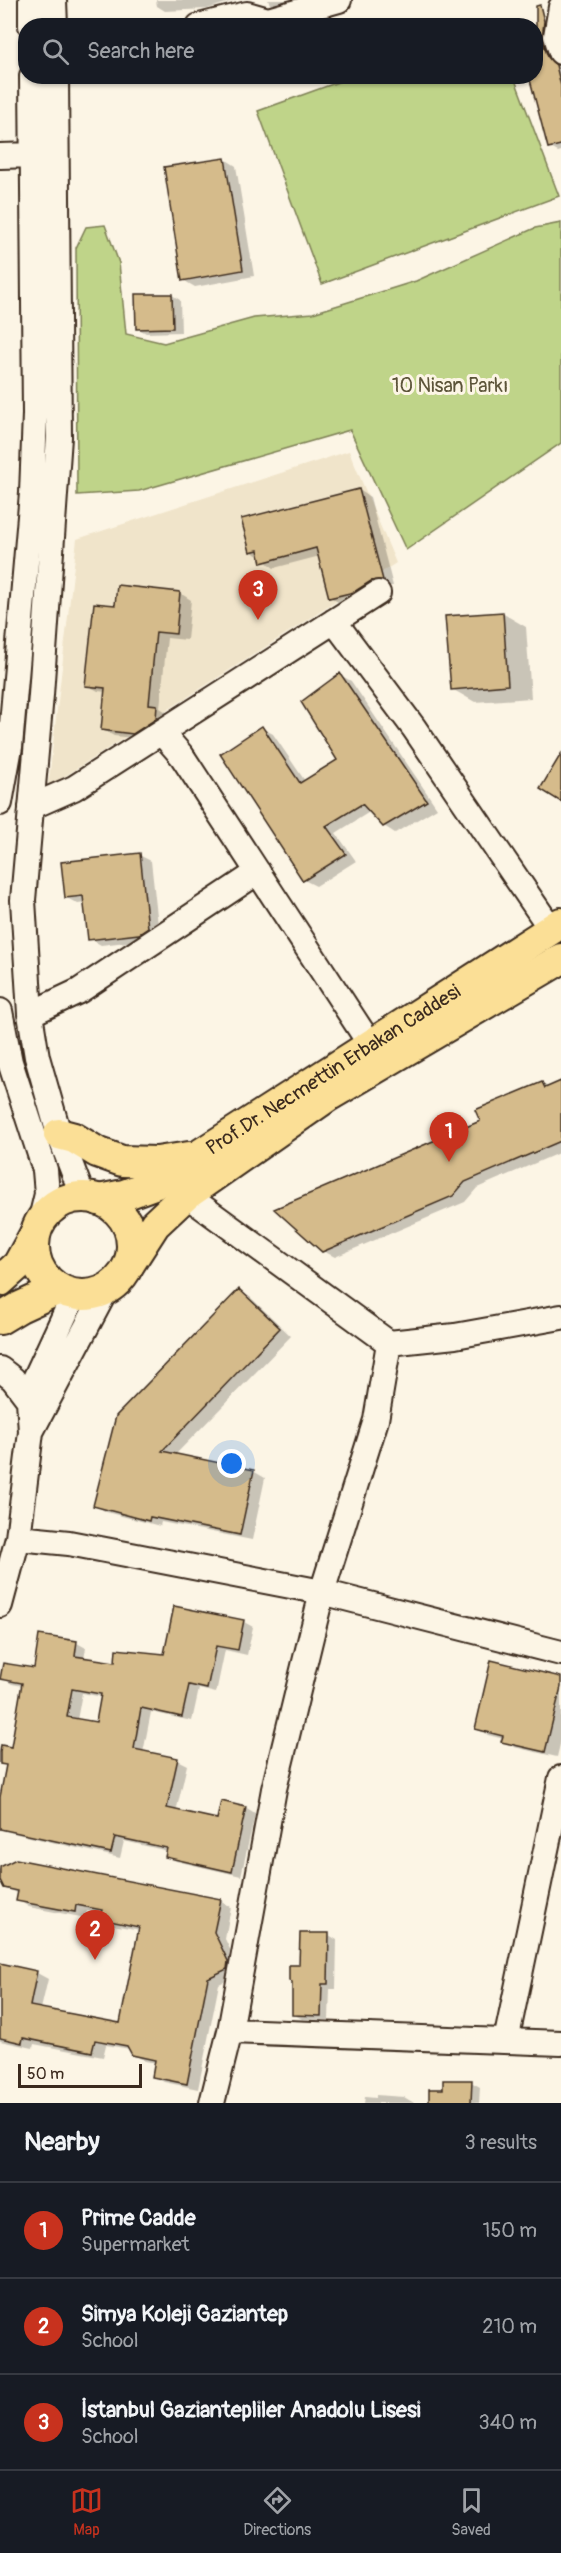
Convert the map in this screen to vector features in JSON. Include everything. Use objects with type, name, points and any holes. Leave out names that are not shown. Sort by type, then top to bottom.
[{"type":"main road","name":"Prof.Dr. Necmettin Erbakan Caddesi","points":[[91,1198],[123,1196],[154,1184],[556,926]]},
{"type":"main road","name":"Prof.Dr. Necmettin Erbakan Caddesi","points":[[128,1266],[155,1224],[186,1195],[328,1096],[561,958]]},
{"type":"main road","points":[[59,1134],[74,1138],[97,1152],[122,1161],[157,1162],[195,1158]]},
{"type":"main road","points":[[0,1281],[18,1265],[38,1226],[53,1207],[67,1200],[91,1198],[114,1207],[131,1234],[132,1251],[128,1266],[119,1280],[106,1290],[90,1295],[66,1292],[20,1307],[0,1319]]},
{"type":"main road","points":[[38,1226],[33,1250],[37,1266],[46,1279],[66,1292]]},
{"type":"street","points":[[31,0],[31,18]]},
{"type":"street","points":[[54,0],[55,18]]},
{"type":"street","points":[[275,18],[339,0]]},
{"type":"street","points":[[561,7],[556,36],[561,52]]},
{"type":"street","points":[[231,18],[247,14],[261,18]]},
{"type":"street","points":[[0,803],[32,493],[36,414],[32,84]]},
{"type":"street","points":[[56,84],[59,437],[24,900],[30,1014],[37,1057],[59,1134],[91,1198]]},
{"type":"street","points":[[0,156],[34,155]]},
{"type":"street","points":[[31,807],[74,788],[378,593]]},
{"type":"street","points":[[334,621],[556,926]]},
{"type":"street","points":[[161,732],[182,756],[370,1044]]},
{"type":"street","points":[[30,1014],[79,991],[258,872]]},
{"type":"street","points":[[0,1011],[10,1062],[45,1170],[47,1194],[38,1226]]},
{"type":"street","points":[[186,1195],[389,1343],[455,1336],[561,1317]]},
{"type":"street","points":[[31,1432],[106,1290]]},
{"type":"street","points":[[0,1605],[18,1538],[31,1432],[29,1400],[66,1292]]},
{"type":"street","points":[[212,2103],[230,2031],[274,1789],[322,1592],[376,1420],[389,1343]]},
{"type":"street","points":[[0,1369],[13,1379],[29,1400]]},
{"type":"street","points":[[18,1538],[69,1543],[322,1592],[561,1653]]},
{"type":"street","points":[[506,2040],[561,1778]]},
{"type":"street","points":[[230,2031],[561,2043]]},
{"type":"shaded area","points":[[349,451],[396,563],[48,787],[77,539]]},
{"type":"green space","points":[[333,84],[517,84],[559,196],[322,284],[258,111]]},
{"type":"green space","name":"10 Nisan Parkı","points":[[561,223],[561,443],[406,550],[350,430],[139,491],[77,495],[76,248],[86,227],[105,225],[119,263],[126,334],[164,343],[254,318],[313,313],[416,281],[535,228]]},
{"type":"building","points":[[540,5],[544,21],[543,30],[543,18],[536,18],[536,6]]},
{"type":"building","points":[[543,43],[548,57],[556,65],[561,86],[561,145],[548,148],[531,84],[543,84]]},
{"type":"building","points":[[225,158],[243,270],[182,281],[164,167]]},
{"type":"building","points":[[135,294],[172,294],[173,328],[136,329]]},
{"type":"building","points":[[359,489],[383,580],[371,581],[354,592],[329,598],[316,548],[261,563],[258,550],[250,552],[241,519]]},
{"type":"building","points":[[117,585],[180,592],[176,634],[156,632],[149,704],[157,705],[156,719],[133,734],[101,730],[105,688],[85,686],[94,603],[115,605]]},
{"type":"building","points":[[503,612],[508,685],[451,690],[445,616]]},
{"type":"building","points":[[340,673],[427,801],[383,827],[362,804],[326,826],[346,854],[303,881],[220,754],[262,726],[300,783],[337,760],[301,702]]},
{"type":"building","points":[[561,754],[561,802],[540,789]]},
{"type":"building","points":[[140,853],[148,928],[139,934],[88,940],[83,896],[65,898],[61,862]]},
{"type":"building","points":[[561,1081],[561,1141],[465,1182],[453,1196],[322,1252],[274,1209],[480,1121],[475,1110],[542,1082],[545,1088]]},
{"type":"building","points":[[239,1289],[280,1328],[162,1451],[254,1470],[240,1535],[150,1517],[149,1521],[93,1506],[116,1416]]},
{"type":"building","points":[[174,1606],[244,1620],[238,1650],[216,1646],[207,1689],[189,1685],[182,1717],[141,1708],[134,1749],[178,1758],[167,1808],[217,1819],[221,1801],[246,1807],[232,1872],[165,1857],[167,1848],[115,1837],[111,1853],[0,1829],[0,1797],[6,1765],[0,1764],[1,1745],[11,1747],[22,1683],[0,1679],[3,1663],[34,1668],[39,1635],[77,1641],[75,1656],[115,1662],[116,1649],[164,1654]],"holes":[[[72,1689],[101,1694],[96,1722],[67,1717]]]},
{"type":"building","points":[[491,1660],[561,1677],[561,1687],[545,1752],[501,1742],[503,1736],[475,1729]]},
{"type":"building","points":[[16,1859],[221,1899],[214,1932],[228,1961],[227,1969],[208,1978],[187,2084],[152,2077],[155,2060],[132,2055],[127,2046],[95,2040],[92,2052],[23,2038],[22,2043],[0,2038],[0,1963],[37,1971],[30,2006],[120,2023],[139,1927],[100,1919],[102,1910],[76,1905],[75,1912],[16,1901],[18,1891],[4,1888],[0,1880],[0,1867]]},
{"type":"building","points":[[300,1933],[329,1933],[328,1984],[322,1984],[321,2016],[292,2015],[292,1982],[289,1981],[289,1965],[299,1965]]},
{"type":"building","points":[[443,2080],[472,2080],[471,2103],[429,2103],[429,2089],[443,2089]]},
{"type":"place","name":"İstanbul Gaziantepliler Anadolu Lisesi","points":[[258,620]]},
{"type":"place","name":"Prime Cadde","points":[[449,1162]]},
{"type":"place","name":"Simya Koleji Gaziantep","points":[[95,1960]]}]
